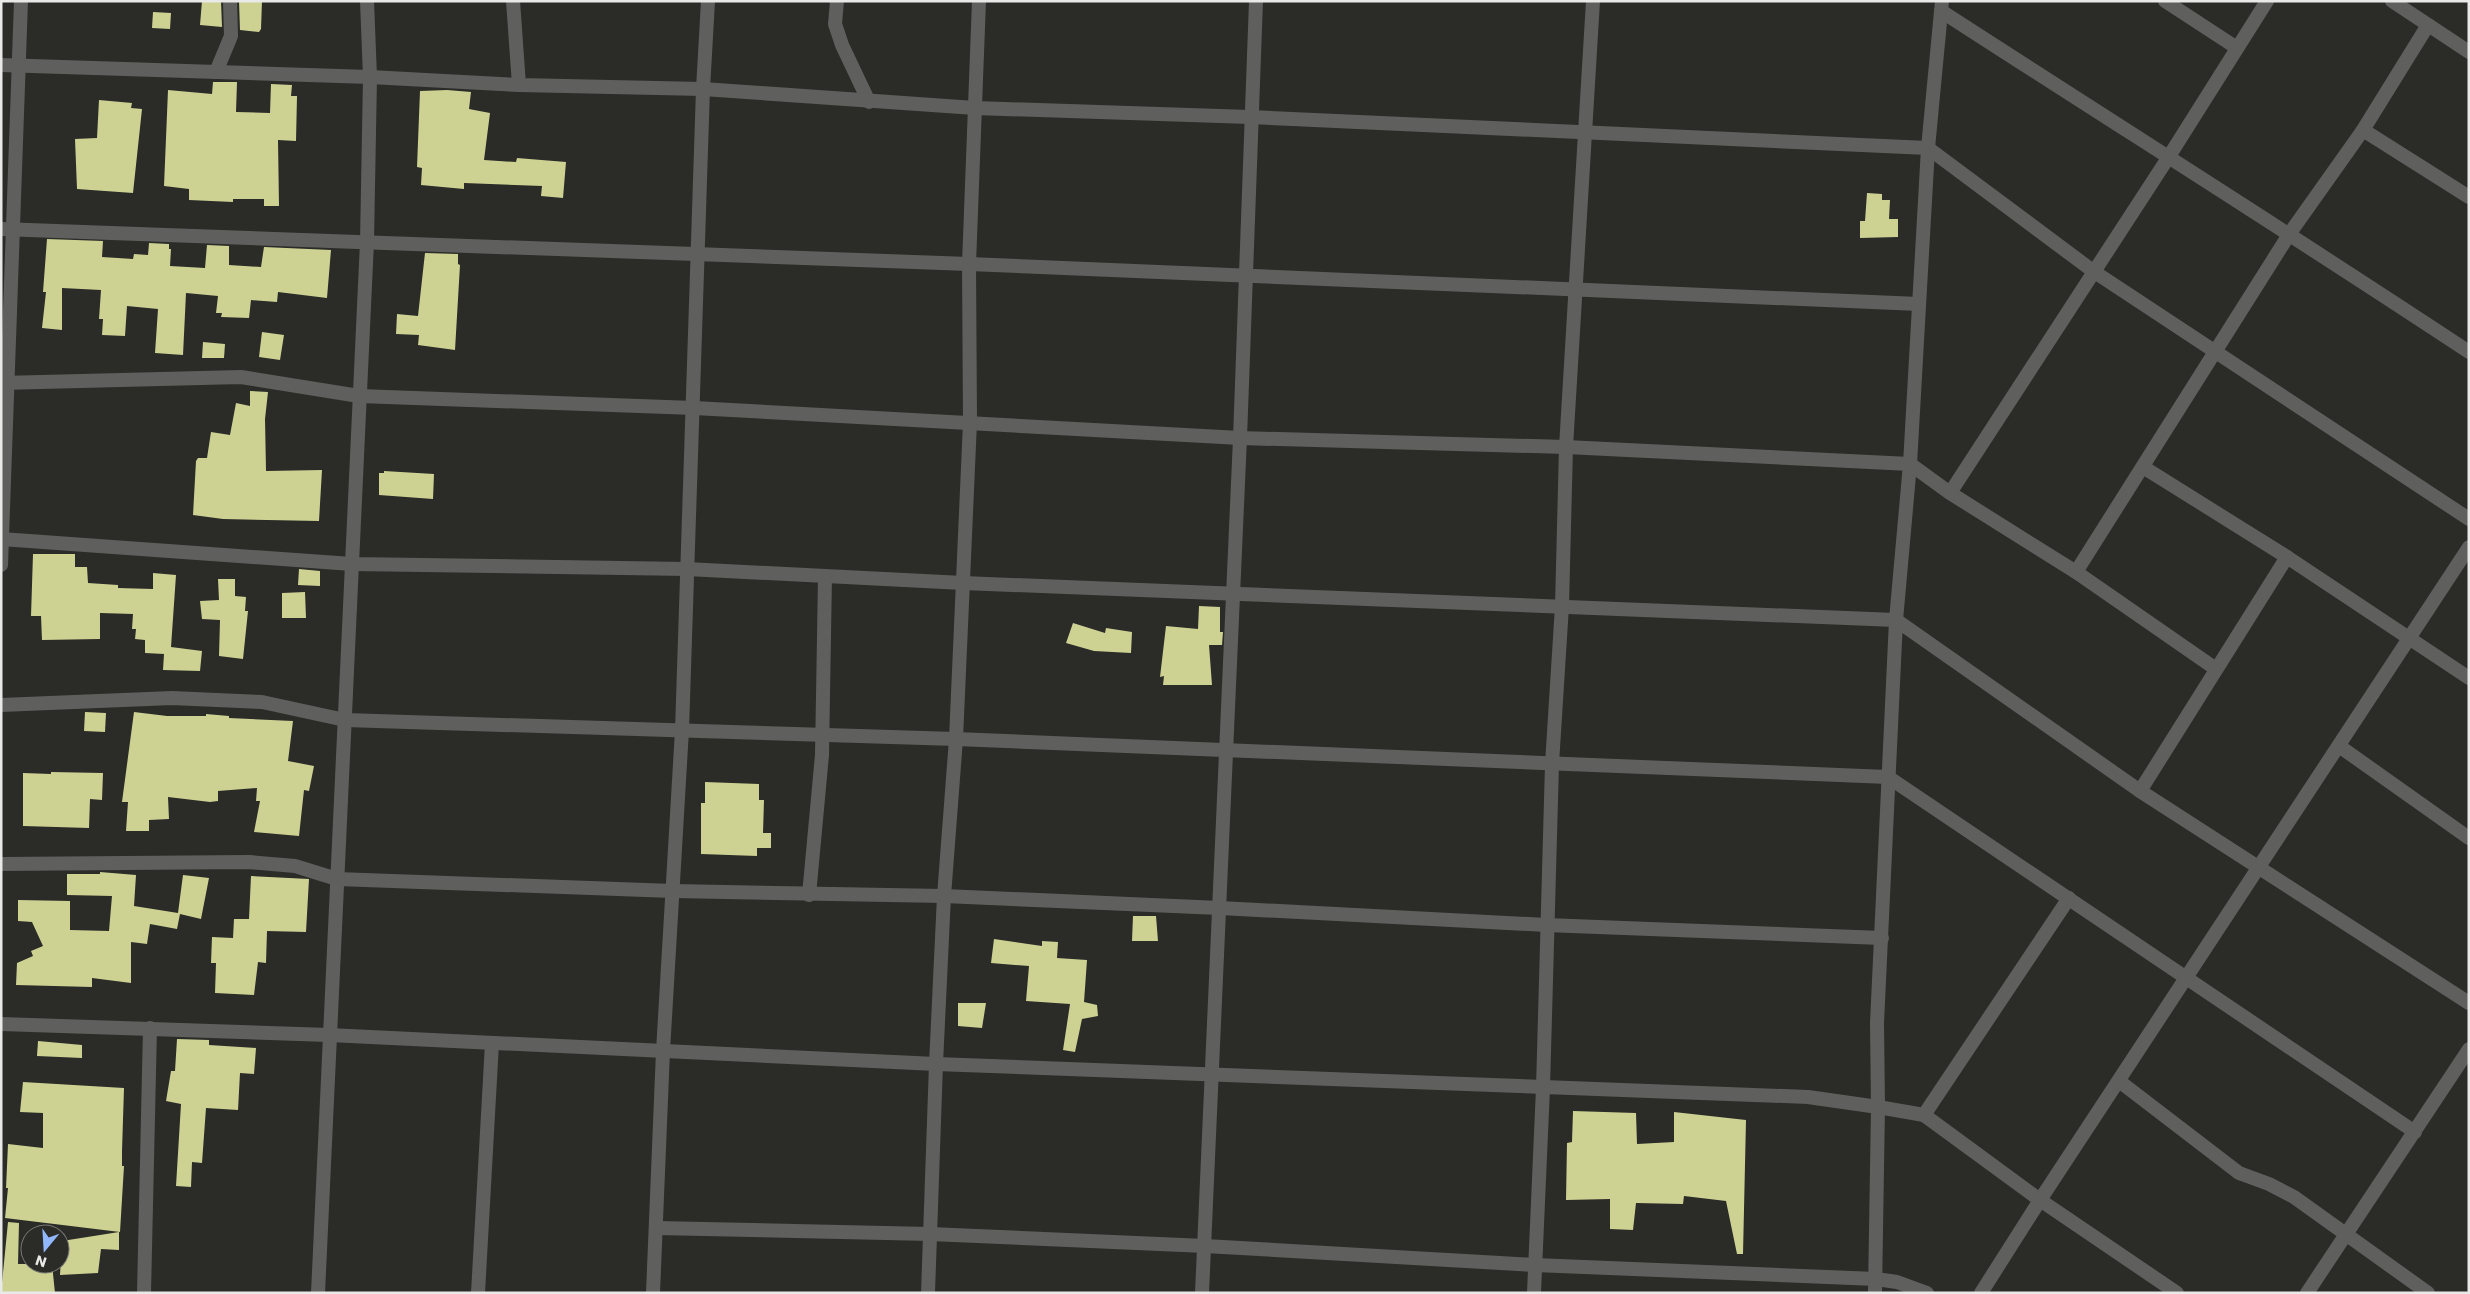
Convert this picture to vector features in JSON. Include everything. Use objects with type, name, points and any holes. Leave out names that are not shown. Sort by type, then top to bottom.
[{"type":"street","points":[[1,565],[7,229],[20,65],[21,1]]},
{"type":"street","points":[[216,72],[231,36],[230,1]]},
{"type":"street","points":[[318,1293],[367,242],[370,77],[367,1]]},
{"type":"street","points":[[513,1],[519,85]]},
{"type":"street","points":[[653,1293],[682,730],[708,1]]},
{"type":"street","points":[[837,1],[835,24],[842,45],[869,102]]},
{"type":"street","points":[[928,1293],[944,896],[956,739],[970,422],[970,264],[980,1]]},
{"type":"street","points":[[1202,1293],[1220,908],[1224,751],[1240,438],[1244,276],[1256,1]]},
{"type":"street","points":[[1534,1293],[1543,1088],[1546,925],[1552,764],[1562,606],[1566,447],[1593,1]]},
{"type":"street","points":[[2165,1],[2237,48]]},
{"type":"street","points":[[1950,493],[2168,158],[2267,1]]},
{"type":"street","points":[[2392,1],[2469,52]]},
{"type":"street","points":[[1875,1286],[1878,1107],[1877,1023],[1896,620],[1910,464],[1928,148],[1942,6],[2168,158],[2290,233],[2469,352]]},
{"type":"street","points":[[2076,572],[2290,233],[2363,130],[2428,25]]},
{"type":"street","points":[[1,65],[370,77],[519,85],[704,90],[975,108],[1250,116],[1928,148],[2093,271],[2469,519]]},
{"type":"street","points":[[2363,130],[2469,197]]},
{"type":"street","points":[[7,229],[970,264],[1918,304]]},
{"type":"street","points":[[5,383],[241,377],[359,396],[694,408],[1240,438],[1566,447],[1910,464],[1950,493],[2076,572],[2216,669]]},
{"type":"street","points":[[2143,467],[2287,556],[2469,678]]},
{"type":"street","points":[[2,538],[352,564],[687,569],[963,583],[1896,620],[2140,791],[2469,1003]]},
{"type":"street","points":[[1981,1293],[2258,866],[2469,547]]},
{"type":"street","points":[[2140,791],[2287,556]]},
{"type":"street","points":[[809,895],[823,735],[825,576]]},
{"type":"street","points":[[1,705],[172,698],[226,700],[262,702],[345,720],[956,739],[1888,777],[2415,1132]]},
{"type":"street","points":[[2339,746],[2469,838]]},
{"type":"street","points":[[1,864],[249,862],[295,866],[337,879],[809,895],[944,896],[1546,925],[1882,938]]},
{"type":"street","points":[[1924,1115],[2070,898]]},
{"type":"street","points":[[1,1024],[329,1035],[936,1064],[1808,1097],[1924,1115],[2040,1200],[2176,1293]]},
{"type":"street","points":[[144,1293],[150,1028]]},
{"type":"street","points":[[478,1293],[492,1043]]},
{"type":"street","points":[[2306,1293],[2469,1049]]},
{"type":"street","points":[[2119,1081],[2239,1173],[2270,1184],[2294,1197],[2428,1293]]},
{"type":"street","points":[[656,1228],[930,1234],[1205,1246],[1875,1286],[1897,1282],[1927,1293]]},
{"type":"building","points":[[202,1],[221,1],[222,27],[200,25]]},
{"type":"building","points":[[239,1],[262,1],[261,29],[259,32],[240,30]]},
{"type":"building","points":[[153,12],[171,13],[170,29],[152,28]]},
{"type":"building","points":[[213,82],[237,82],[236,112],[270,113],[271,84],[292,85],[291,96],[297,96],[296,141],[278,140],[279,206],[264,206],[264,199],[233,199],[233,202],[189,200],[189,189],[164,186],[168,90],[212,94]]},
{"type":"building","points":[[447,90],[471,92],[469,109],[490,113],[484,160],[516,162],[517,158],[566,162],[563,198],[541,196],[542,186],[464,183],[464,189],[421,185],[422,168],[417,167],[420,91]]},
{"type":"building","points":[[99,100],[132,103],[131,108],[142,109],[133,193],[77,189],[75,139],[97,138]]},
{"type":"building","points":[[1867,193],[1882,194],[1882,200],[1890,200],[1889,219],[1898,219],[1898,237],[1860,238],[1860,221],[1865,221]]},
{"type":"building","points":[[47,239],[103,241],[102,257],[133,259],[134,254],[148,255],[149,243],[169,244],[169,249],[171,249],[170,266],[205,268],[207,245],[229,246],[229,265],[261,267],[264,247],[331,250],[327,298],[278,292],[277,302],[251,300],[249,318],[221,317],[222,313],[216,313],[218,296],[186,293],[183,355],[155,353],[158,309],[127,306],[125,336],[102,335],[103,319],[99,319],[101,290],[62,288],[62,330],[42,328],[46,292],[43,292]]},
{"type":"building","points":[[425,253],[458,254],[458,264],[460,265],[455,350],[418,345],[419,335],[396,334],[397,314],[418,316]]},
{"type":"building","points":[[262,332],[284,335],[280,360],[259,357]]},
{"type":"building","points":[[203,342],[225,344],[224,358],[202,358]]},
{"type":"building","points":[[250,391],[268,392],[265,419],[266,471],[322,470],[319,521],[223,519],[193,515],[196,461],[198,458],[207,458],[211,432],[230,435],[236,403],[250,406]]},
{"type":"building","points":[[384,471],[434,474],[433,499],[379,495],[379,473],[384,473]]},
{"type":"building","points":[[33,554],[75,554],[75,567],[87,567],[88,583],[118,585],[118,588],[153,589],[153,573],[176,575],[171,647],[202,651],[200,671],[163,670],[164,654],[145,653],[145,640],[135,639],[136,629],[132,629],[133,614],[100,613],[100,639],[42,640],[41,616],[31,616]]},
{"type":"building","points":[[299,569],[320,571],[320,586],[298,585]]},
{"type":"building","points":[[218,579],[235,579],[235,596],[246,597],[245,611],[248,611],[243,659],[219,656],[220,620],[202,619],[200,601],[219,600]]},
{"type":"building","points":[[305,592],[306,618],[282,618],[282,593]]},
{"type":"building","points":[[1199,606],[1220,607],[1220,632],[1223,632],[1222,645],[1209,645],[1212,685],[1163,685],[1164,676],[1160,677],[1166,626],[1198,629]]},
{"type":"building","points":[[1073,623],[1105,633],[1106,628],[1132,632],[1131,653],[1094,651],[1066,643]]},
{"type":"building","points":[[85,712],[106,713],[105,732],[84,731]]},
{"type":"building","points":[[134,712],[167,716],[206,716],[206,714],[229,716],[229,718],[293,721],[288,761],[314,766],[309,791],[304,790],[299,836],[254,832],[260,801],[256,801],[257,788],[218,791],[218,801],[210,802],[168,797],[169,819],[149,820],[149,831],[126,831],[128,802],[122,802]]},
{"type":"building","points":[[51,772],[103,773],[102,800],[90,799],[89,828],[23,826],[23,773],[51,774]]},
{"type":"building","points":[[705,782],[759,784],[759,800],[764,800],[763,833],[771,833],[771,848],[757,848],[757,856],[701,854],[701,803],[705,803]]},
{"type":"building","points":[[100,872],[136,875],[134,906],[178,913],[183,875],[209,878],[201,919],[180,914],[177,929],[150,924],[147,944],[131,942],[131,983],[92,978],[92,987],[16,985],[17,963],[33,956],[31,951],[43,946],[32,922],[18,921],[18,900],[70,901],[70,930],[109,931],[112,896],[67,895],[67,874],[100,874]]},
{"type":"building","points":[[251,876],[309,879],[306,932],[267,931],[266,963],[258,962],[254,995],[215,993],[216,963],[211,963],[212,937],[233,938],[234,919],[249,919]]},
{"type":"building","points":[[1133,916],[1156,916],[1158,941],[1132,941]]},
{"type":"building","points":[[994,939],[1042,946],[1042,941],[1058,942],[1057,958],[1087,960],[1084,1002],[1097,1005],[1098,1016],[1082,1019],[1075,1052],[1063,1050],[1070,1004],[1026,1001],[1029,966],[991,963]]},
{"type":"building","points":[[958,1003],[986,1003],[982,1028],[958,1026]]},
{"type":"building","points":[[177,1039],[209,1040],[209,1045],[256,1048],[254,1074],[240,1073],[238,1110],[206,1108],[202,1163],[192,1162],[191,1187],[176,1186],[181,1104],[166,1101],[171,1071],[175,1071]]},
{"type":"building","points":[[38,1041],[82,1045],[82,1058],[37,1056]]},
{"type":"building","points":[[23,1082],[124,1088],[122,1166],[124,1166],[120,1232],[70,1226],[70,1224],[5,1218],[8,1188],[6,1188],[8,1144],[43,1148],[43,1113],[20,1112]]},
{"type":"building","points":[[1573,1111],[1636,1113],[1637,1144],[1674,1142],[1674,1112],[1746,1120],[1743,1254],[1737,1254],[1726,1201],[1684,1196],[1683,1204],[1636,1203],[1633,1230],[1610,1229],[1610,1199],[1566,1200],[1567,1143],[1572,1142]]},
{"type":"building","points":[[8,1222],[19,1223],[18,1264],[20,1264],[20,1274],[53,1274],[55,1293],[1,1293]]},
{"type":"building","points":[[119,1232],[119,1250],[101,1249],[98,1273],[60,1275],[70,1274],[70,1240]]}]
